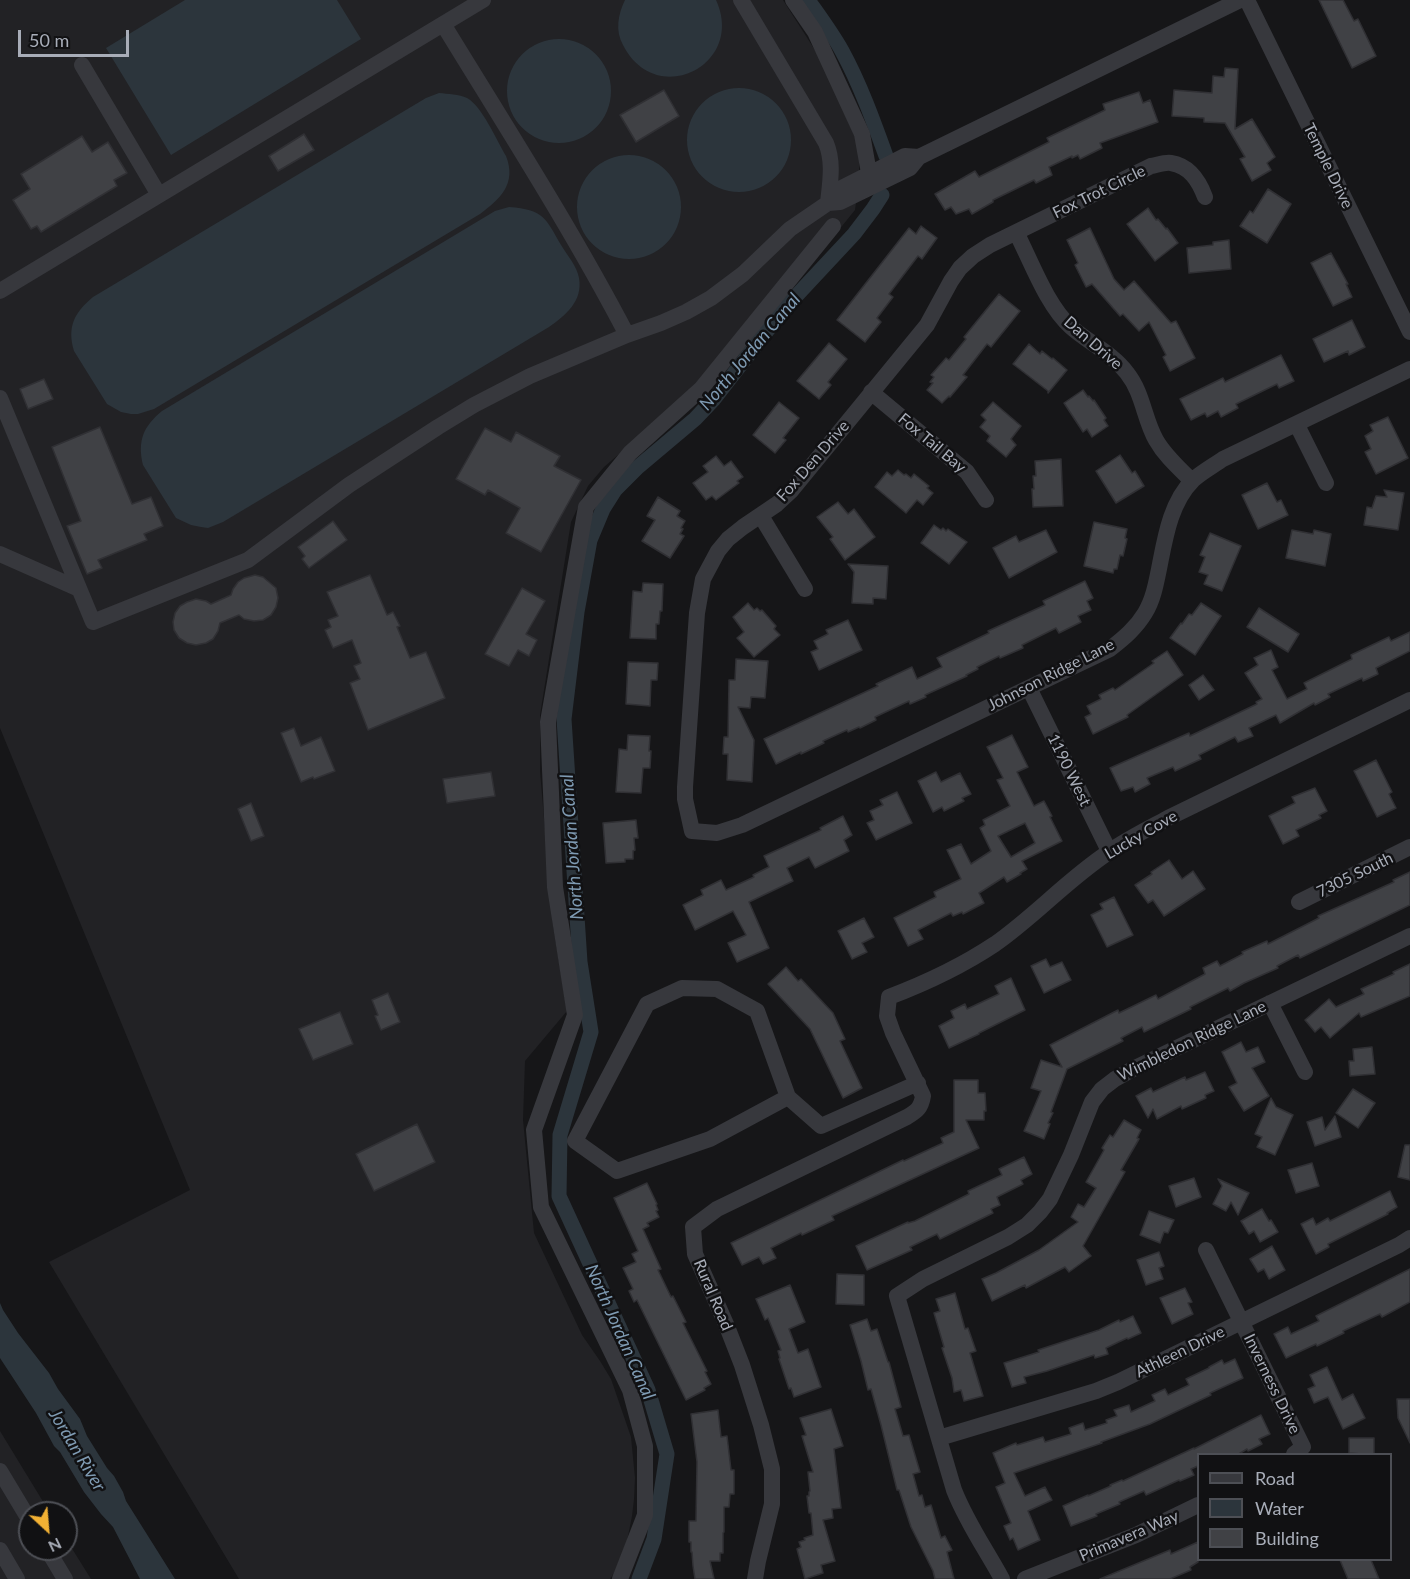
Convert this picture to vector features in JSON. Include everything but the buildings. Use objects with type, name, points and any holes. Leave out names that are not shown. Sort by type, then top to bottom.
[{"type":"street","points":[[0,291],[483,0]]},
{"type":"street","points":[[741,0],[829,149],[831,166],[828,203]]},
{"type":"street","points":[[793,0],[815,32],[862,134],[869,173]]},
{"type":"street","points":[[828,203],[840,202],[910,168],[919,157],[1240,0]]},
{"type":"street","name":"Temple Drive","points":[[1247,0],[1410,332]]},
{"type":"street","points":[[443,24],[552,199],[627,336]]},
{"type":"street","points":[[82,65],[159,195]]},
{"type":"street","points":[[0,398],[93,622],[248,560],[349,485],[474,405],[530,376],[678,316],[711,298],[743,274],[790,229],[828,203],[840,189],[905,156],[919,157]]},
{"type":"street","name":"Fox Trot Circle","points":[[1016,232],[1151,166],[1170,163],[1186,169],[1199,182],[1205,197]]},
{"type":"street","points":[[620,1579],[645,1515],[645,1446],[630,1390],[541,1206],[534,1130],[575,1015],[555,887],[548,722],[586,507],[630,453],[701,389],[833,226]]},
{"type":"street","name":"Fox Den Drive","points":[[692,831],[685,787],[697,613],[706,572],[718,551],[729,539],[791,491],[927,325],[960,268],[990,244],[1016,232]]},
{"type":"street","name":"Dan Drive","points":[[1016,232],[1058,312],[1070,326],[1116,360],[1128,374],[1137,390],[1155,439],[1167,456],[1192,481]]},
{"type":"street","name":"Johnson Ridge Lane","points":[[692,831],[717,833],[742,825],[1110,649],[1133,630],[1146,611],[1154,592],[1172,515],[1192,481],[1223,459],[1410,369]]},
{"type":"street","name":"Fox Tail Bay","points":[[872,393],[967,472],[986,500]]},
{"type":"street","points":[[1297,425],[1326,483]]},
{"type":"street","points":[[761,516],[806,589]]},
{"type":"street","points":[[0,554],[79,588]]},
{"type":"street","name":"1190 West","points":[[1029,688],[1109,851]]},
{"type":"street","name":"Lucky Cove","points":[[918,1083],[892,1033],[887,1016],[889,997],[924,984],[995,944],[1109,851],[1168,818],[1410,700]]},
{"type":"street","name":"7305 South","points":[[1299,902],[1410,847]]},
{"type":"street","name":"Wimbledon Ridge Lane","points":[[1002,1579],[962,1511],[954,1490],[897,1296],[923,1279],[1008,1237],[1027,1225],[1040,1212],[1050,1199],[1071,1155],[1092,1102],[1114,1079],[1410,936]]},
{"type":"street","points":[[788,1097],[710,1139],[617,1171],[575,1141],[646,1004],[682,988],[717,989],[757,1011],[788,1097],[821,1126],[918,1083]]},
{"type":"street","points":[[1270,1003],[1305,1072]]},
{"type":"street","name":"Rural Road","points":[[755,1579],[772,1504],[772,1469],[742,1365],[695,1254],[693,1227],[717,1209],[915,1113],[921,1106],[923,1096],[918,1083]]},
{"type":"street","name":"Athleen Drive","points":[[939,1438],[1096,1391],[1410,1238]]},
{"type":"street","name":"Inverness Drive","points":[[1206,1250],[1241,1322],[1298,1451]]},
{"type":"street","points":[[0,1471],[18,1501]]},
{"type":"street","name":"Primavera Way","points":[[1025,1579],[1136,1535],[1197,1505]]},
{"type":"street","points":[[0,1550],[17,1579]]},
{"type":"street","points":[[54,1561],[65,1579]]},
{"type":"shaded area","points":[[0,0],[783,0],[820,58],[859,146],[859,179],[855,210],[683,399],[604,467],[588,486],[571,522],[540,715],[540,771],[553,925],[567,1011],[525,1061],[523,1120],[534,1233],[582,1335],[611,1379],[631,1437],[635,1478],[632,1516],[627,1541],[610,1579],[239,1579],[49,1262],[190,1190],[0,728]]},
{"type":"shaded area","points":[[0,1431],[43,1501],[18,1501],[18,1561],[78,1561],[78,1558],[91,1579],[0,1579]]},
{"type":"water","points":[[185,0],[337,0],[361,39],[171,155],[106,48]]},
{"type":"water","points":[[625,0],[716,0],[722,23],[719,44],[708,60],[693,71],[675,76],[656,75],[638,64],[623,45],[618,22]]},
{"type":"water","points":[[559,39],[579,43],[596,54],[607,71],[611,91],[607,111],[596,128],[579,139],[559,143],[539,139],[522,128],[511,111],[507,91],[511,71],[522,54],[539,43]]},
{"type":"water","points":[[739,88],[759,92],[776,103],[787,120],[791,140],[787,160],[776,177],[759,188],[739,192],[719,188],[702,177],[691,160],[687,140],[691,120],[702,103],[719,92]]},
{"type":"water","points":[[439,93],[461,96],[473,102],[484,116],[506,156],[509,166],[508,183],[494,203],[480,214],[154,409],[131,414],[121,412],[107,404],[74,351],[72,342],[74,321],[86,303],[426,98]]},
{"type":"water","points":[[629,155],[649,159],[666,170],[677,187],[681,207],[677,227],[666,244],[649,255],[629,259],[609,255],[592,244],[581,227],[577,207],[581,187],[592,170],[609,159]]},
{"type":"water","points":[[509,207],[530,210],[547,221],[576,269],[580,286],[578,294],[572,307],[561,318],[223,522],[208,528],[191,525],[176,518],[143,465],[141,456],[146,428],[162,411],[495,211]]},
{"type":"water","name":"Jordan River","points":[[0,1303],[18,1333],[80,1419],[87,1436],[114,1476],[126,1501],[175,1579],[140,1579],[113,1527],[84,1492],[54,1446],[36,1413],[0,1358]]},
{"type":"waterway","name":"North Jordan Canal","points":[[808,0],[849,64],[886,156]]},
{"type":"waterway","name":"North Jordan Canal","points":[[639,1579],[654,1539],[667,1454],[648,1390],[559,1196],[560,1135],[591,1032],[580,962],[564,719],[577,612],[590,540],[603,509],[615,490],[638,467],[695,419],[714,399],[784,309],[854,234],[882,195]]}]
